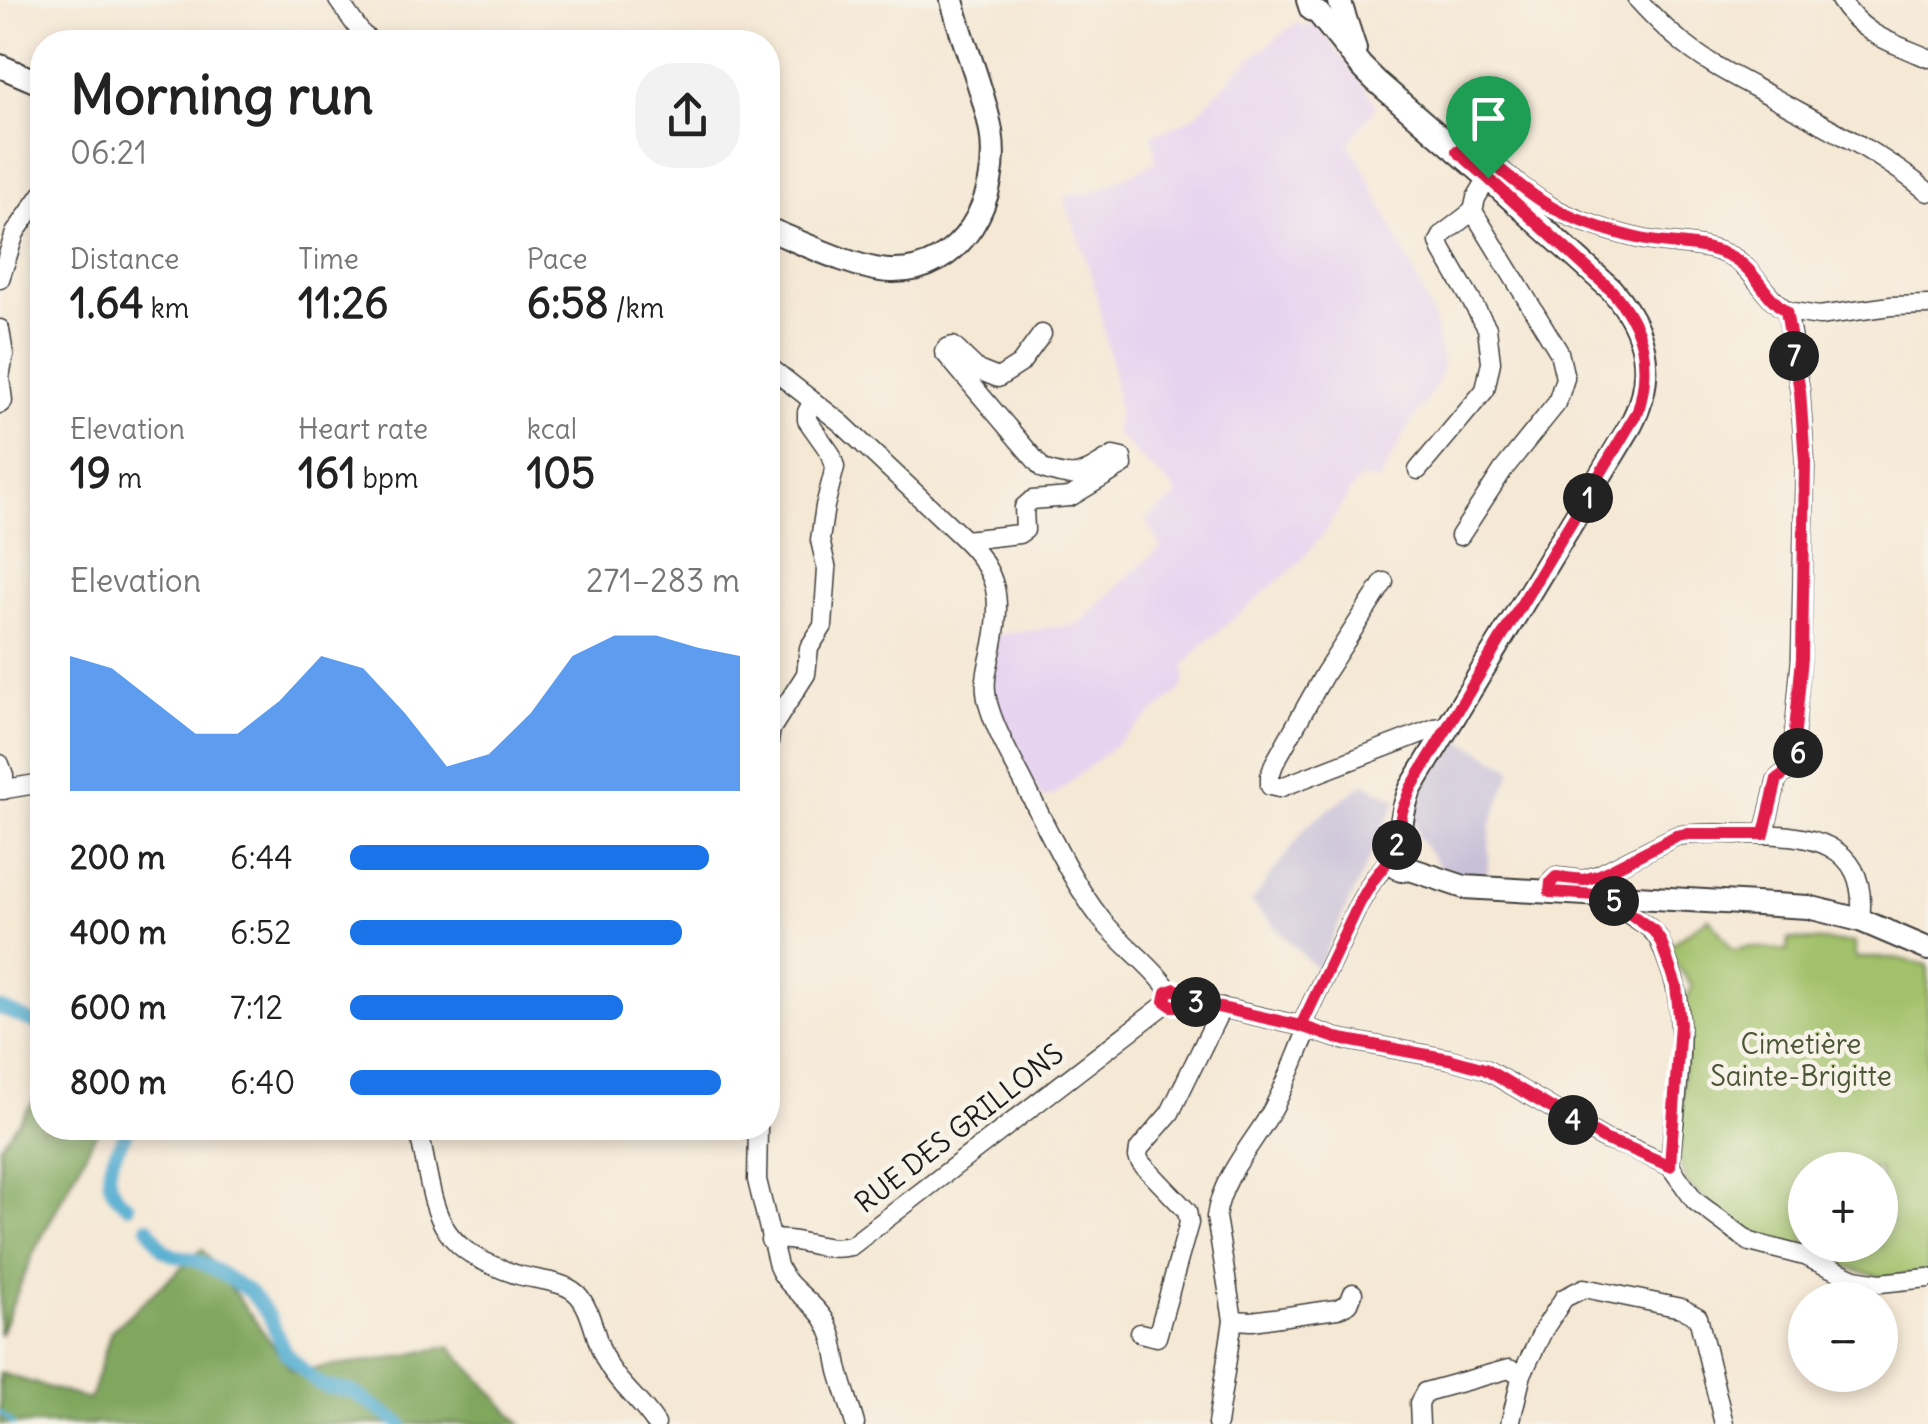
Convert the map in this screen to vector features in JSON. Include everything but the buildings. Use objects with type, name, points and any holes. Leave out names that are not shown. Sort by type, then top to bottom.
[{"type":"main road","points":[[780,233],[888,271],[931,264],[953,250],[969,232],[988,196],[993,171],[992,136],[978,76],[952,0]]},
{"type":"main road","points":[[1320,3],[1361,66],[1626,306],[1643,346],[1646,376],[1631,425],[1411,788],[1401,822],[1404,863],[1464,887],[1808,906],[1860,920],[1928,949]]},
{"type":"main road","points":[[0,66],[30,79]]},
{"type":"street","points":[[338,0],[359,30]]},
{"type":"street","points":[[1638,0],[1678,40],[1703,57],[1881,159],[1928,192]]},
{"type":"street","points":[[1840,0],[1862,27],[1928,58]]},
{"type":"street","points":[[1457,151],[1473,148],[1555,209],[1642,240],[1702,247],[1734,258],[1786,311],[1819,316],[1928,305]]},
{"type":"street","points":[[1418,470],[1484,390],[1491,362],[1488,328],[1439,242],[1443,234],[1473,211],[1488,178]]},
{"type":"street","points":[[0,279],[15,233],[30,211]]},
{"type":"street","points":[[1460,536],[1503,470],[1557,402],[1565,378],[1558,352],[1473,211]]},
{"type":"street","points":[[1764,834],[1777,779],[1800,761],[1794,741],[1802,658],[1805,462],[1800,391],[1786,311]]},
{"type":"street","points":[[0,329],[4,356],[0,404]]},
{"type":"street","points":[[965,540],[1019,534],[1025,530],[1024,507],[1032,500],[1070,497],[1123,465],[1122,458],[1113,456],[1074,477],[1043,469],[944,352],[952,346],[978,370],[998,378],[1020,364],[1042,334]]},
{"type":"street","points":[[780,375],[841,423],[979,554],[995,582],[998,600],[984,686],[996,726],[1061,859],[1091,905],[1120,940],[1158,973],[1173,998],[1352,1042],[1485,1069],[1606,1140],[1670,1166],[1694,1201],[1750,1242],[1804,1256],[1855,1280],[1880,1284],[1928,1278]]},
{"type":"street","points":[[780,715],[806,674],[808,648],[823,626],[827,570],[820,540],[835,467],[831,454],[808,420],[807,412],[813,401]]},
{"type":"street","points":[[1384,582],[1308,703],[1274,764],[1270,786],[1279,788],[1449,726]]},
{"type":"street","points":[[0,764],[4,775],[2,790],[30,786]]},
{"type":"street","points":[[1550,892],[1556,877],[1584,880],[1600,875],[1676,836],[1764,834],[1808,838],[1836,850],[1854,871],[1861,897],[1860,920]]},
{"type":"street","points":[[1217,1424],[1233,1320],[1216,1217],[1218,1206],[1244,1152],[1270,1113],[1359,904],[1404,863]]},
{"type":"street","points":[[1612,896],[1620,907],[1654,931],[1676,986],[1680,1024],[1670,1166]]},
{"type":"street","name":"RUE DES GRILLONS","points":[[770,1240],[790,1238],[821,1248],[851,1246],[1173,998]]},
{"type":"street","points":[[1140,1333],[1156,1337],[1189,1217],[1140,1163],[1139,1149],[1170,1113],[1222,1007]]},
{"type":"street","points":[[420,1140],[432,1200],[448,1235],[470,1254],[500,1269],[564,1285],[580,1296],[614,1374],[656,1424]]},
{"type":"street","points":[[758,1140],[757,1180],[782,1276],[820,1314],[834,1337],[838,1368],[855,1424]]},
{"type":"street","points":[[1510,1424],[1522,1374],[1544,1329],[1564,1298],[1584,1288],[1681,1308],[1698,1317],[1724,1424]]},
{"type":"street","points":[[1233,1320],[1337,1308],[1349,1303],[1353,1293]]},
{"type":"street","points":[[1420,1424],[1419,1404],[1425,1392],[1509,1370],[1522,1374]]},
{"type":"shaded area","points":[[1297,22],[1303,28],[1316,24],[1375,102],[1375,108],[1348,144],[1361,163],[1434,320],[1442,365],[1437,384],[1380,479],[1360,477],[1299,563],[1205,643],[1183,667],[1186,675],[1181,690],[1053,796],[1042,798],[1001,725],[989,687],[997,635],[1079,624],[1161,547],[1145,520],[1177,493],[1115,433],[1118,408],[1112,366],[1093,280],[1064,197],[1083,191],[1086,196],[1156,162],[1152,133],[1195,116],[1241,67]]},
{"type":"shaded area","points":[[1453,736],[1513,768],[1491,824],[1487,879],[1440,867],[1417,836],[1414,801]]},
{"type":"shaded area","points":[[1365,783],[1397,800],[1317,970],[1251,902],[1308,825]]},
{"type":"green space","name":"Cimetière Sainte-Brigitte","points":[[1709,918],[1733,950],[1750,947],[1787,951],[1788,939],[1855,943],[1855,958],[1895,958],[1928,965],[1928,1272],[1883,1278],[1831,1262],[1898,1262],[1898,1152],[1788,1152],[1788,1249],[1752,1238],[1688,1185],[1679,1160],[1686,1001],[1692,986],[1665,949]]},
{"type":"green space","points":[[30,1106],[30,1140],[93,1140],[34,1252],[0,1335],[0,1146]]},
{"type":"green space","points":[[202,1249],[292,1371],[450,1346],[521,1424],[0,1424],[0,1373],[90,1400],[111,1331]]},
{"type":"waterway","points":[[0,1008],[30,1021]]},
{"type":"waterway","points":[[123,1140],[109,1178],[118,1197],[128,1206]]},
{"type":"waterway","points":[[148,1227],[163,1250],[216,1270],[251,1293],[270,1318],[285,1352],[315,1381],[351,1391],[401,1424]]},
{"type":"waterway","points":[[0,1412],[13,1424]]},
{"type":"route","points":[[1488,178],[1457,151],[1473,148],[1555,209],[1642,240],[1722,252],[1748,268],[1786,311],[1800,391],[1805,462],[1802,658],[1794,741],[1800,761],[1777,779],[1764,834],[1676,836],[1600,875],[1584,880],[1556,877],[1551,882],[1550,892],[1612,896],[1615,903],[1654,931],[1661,942],[1676,986],[1680,1024],[1670,1166],[1606,1140],[1485,1069],[1336,1038],[1301,1026],[1210,1005],[1182,999],[1178,1006],[1169,1006],[1165,1001],[1167,992],[1175,989],[1182,999],[1301,1026],[1359,904],[1396,850],[1402,811],[1411,788],[1638,411],[1646,376],[1645,359],[1640,334],[1626,306],[1488,178]]}]
